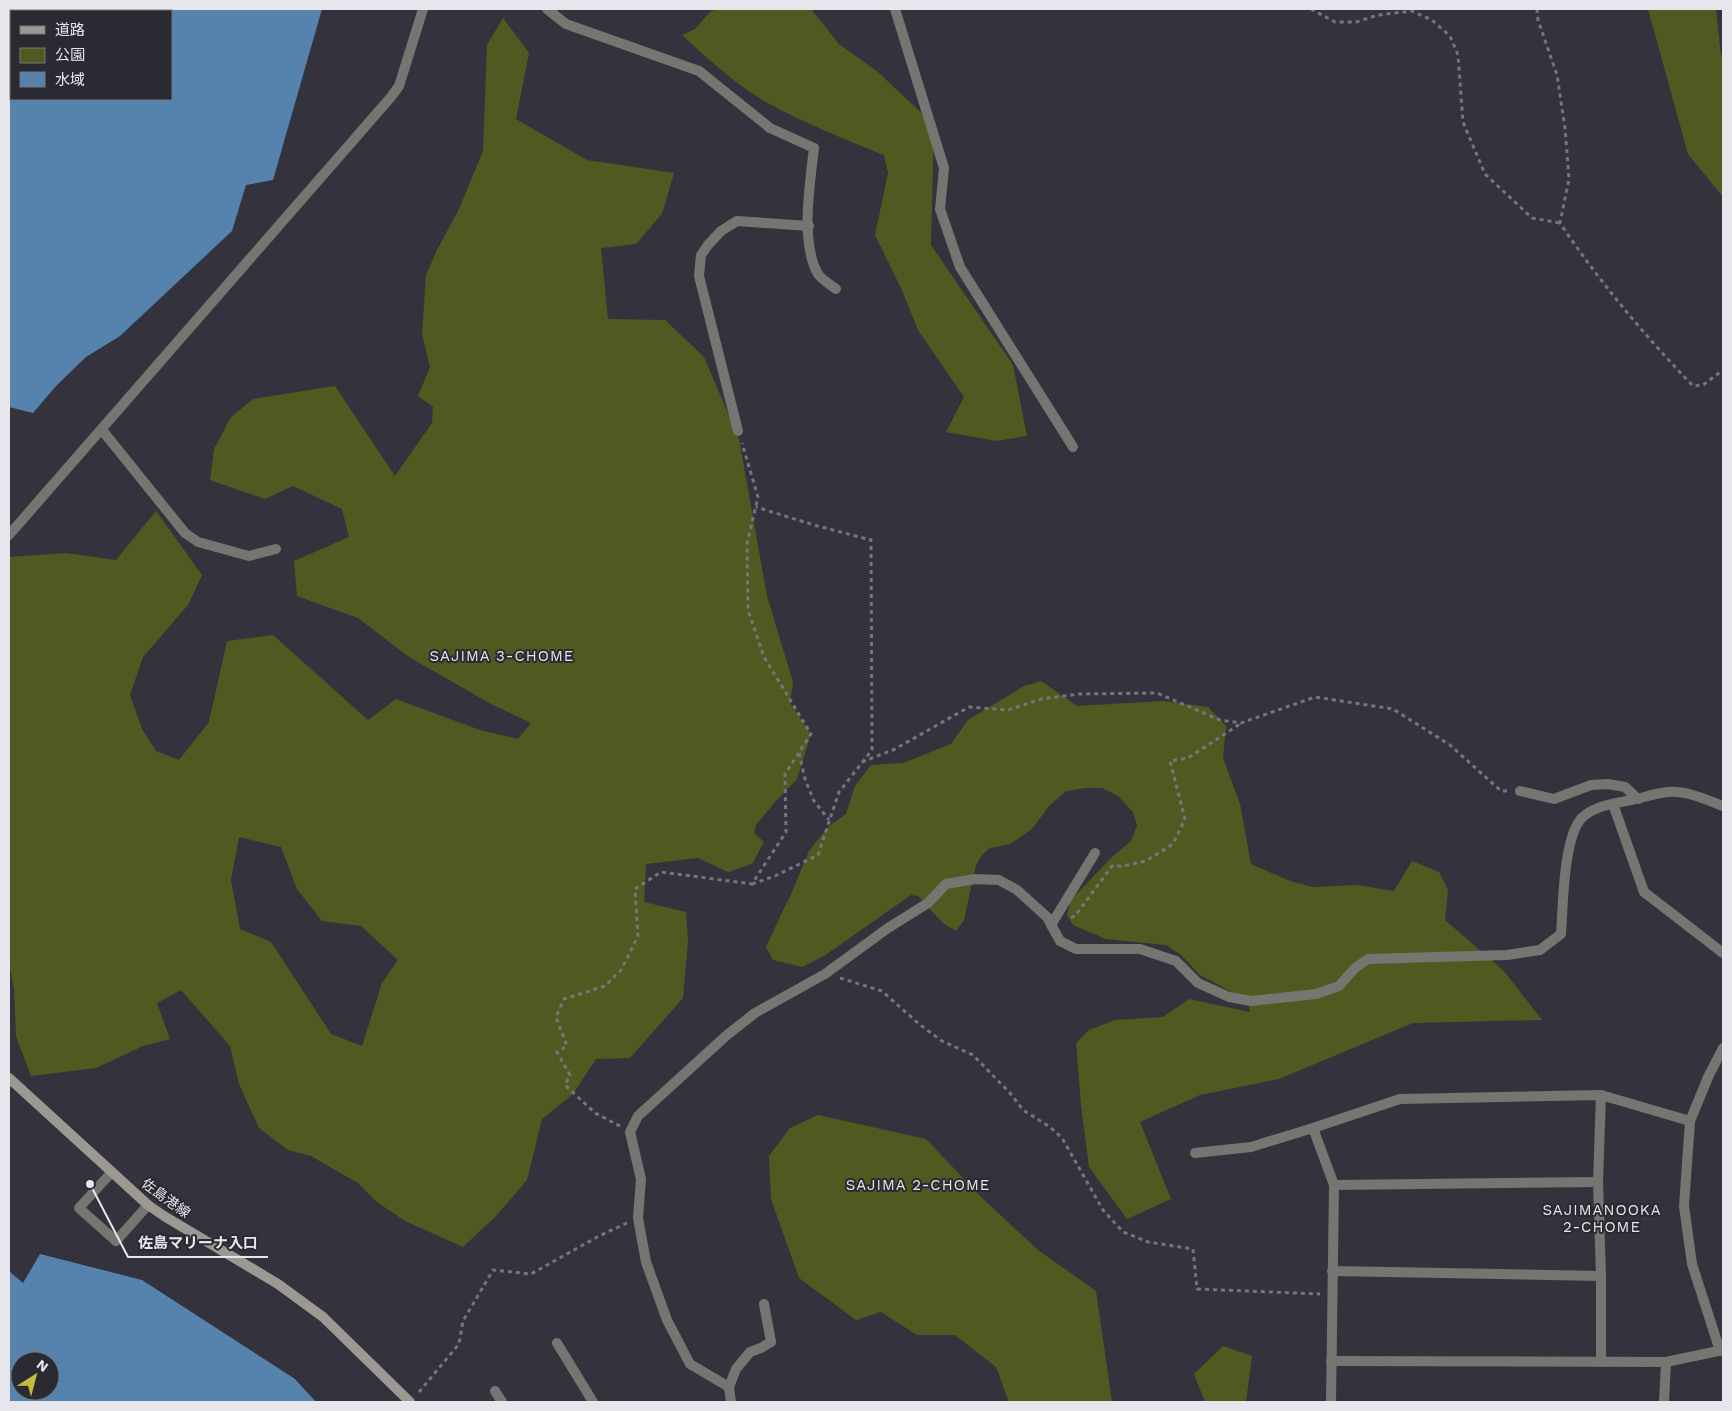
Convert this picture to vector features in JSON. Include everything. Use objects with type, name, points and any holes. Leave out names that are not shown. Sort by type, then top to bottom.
[{"type":"main road","name":"佐島港線","points":[[9,1078],[148,1205],[278,1284],[323,1318],[413,1399]]},
{"type":"street","points":[[9,535],[391,98],[399,86],[423,9]]},
{"type":"street","points":[[547,9],[566,24],[699,71],[770,128],[814,148],[808,198],[809,248],[819,275],[836,289]]},
{"type":"street","points":[[895,9],[944,168],[940,209],[960,267],[1073,447]]},
{"type":"street","points":[[738,430],[699,276],[701,256],[708,244],[721,230],[737,221],[809,226]]},
{"type":"street","points":[[102,430],[185,533],[198,542],[249,556],[276,548]]},
{"type":"street","points":[[1520,791],[1554,799],[1590,785],[1608,784],[1625,786],[1638,798]]},
{"type":"street","points":[[730,1387],[690,1364],[667,1320],[646,1262],[638,1218],[641,1179],[630,1132],[638,1116],[727,1035],[755,1013],[825,974],[888,928],[928,903],[946,884],[975,879],[999,880],[1017,890],[1047,917],[1060,941],[1076,949],[1140,949],[1176,961],[1198,983],[1229,997],[1251,1001],[1316,994],[1339,986],[1355,968],[1368,959],[1507,955],[1540,950],[1561,934],[1566,860],[1573,834],[1582,816],[1613,804],[1670,792],[1685,794],[1723,806]]},
{"type":"street","points":[[1613,804],[1644,892],[1723,953]]},
{"type":"street","points":[[1051,925],[1095,854]]},
{"type":"street","points":[[1330,1361],[1666,1362],[1722,1351],[1692,1264],[1684,1206],[1690,1121],[1709,1075],[1723,1048]]},
{"type":"street","points":[[1195,1153],[1251,1147],[1400,1099],[1601,1094],[1690,1121]]},
{"type":"street","points":[[1601,1094],[1598,1182],[1602,1362]]},
{"type":"street","points":[[1313,1128],[1334,1185],[1330,1361],[1331,1402]]},
{"type":"street","points":[[111,1172],[79,1208],[116,1242],[148,1205]]},
{"type":"street","points":[[1334,1185],[1598,1182]]},
{"type":"street","points":[[1332,1271],[1601,1276]]},
{"type":"street","points":[[731,1402],[730,1387],[736,1369],[750,1352],[770,1342],[764,1304]]},
{"type":"street","points":[[557,1343],[593,1402]]},
{"type":"street","points":[[1664,1402],[1666,1362]]},
{"type":"street","points":[[495,1391],[502,1402]]},
{"type":"path","points":[[1311,9],[1336,22],[1356,22],[1378,15],[1412,11],[1432,20],[1450,36],[1458,55],[1463,122],[1485,174],[1532,218],[1560,223]]},
{"type":"path","points":[[1537,9],[1538,20],[1557,75],[1565,128],[1569,179],[1560,223],[1574,245],[1657,348],[1693,386],[1703,385],[1723,370]]},
{"type":"path","points":[[738,430],[758,497],[747,544],[748,610],[764,657],[811,734],[785,774],[786,832],[752,884]]},
{"type":"path","points":[[630,1132],[595,1113],[565,1085],[570,1075],[557,1052],[567,1046],[556,1017],[564,999],[605,986],[621,970],[638,936],[635,889],[661,872],[752,884],[775,876],[818,855],[839,792],[872,750],[871,540],[756,507]]},
{"type":"path","points":[[862,762],[895,750],[969,708],[1008,710],[1041,699],[1079,694],[1157,693],[1220,720],[1241,723]]},
{"type":"path","points":[[1051,925],[1075,916],[1112,866],[1123,866],[1146,861],[1173,844],[1184,819],[1170,761],[1188,758],[1241,723],[1315,697],[1393,709],[1450,745],[1501,791],[1520,791]]},
{"type":"path","points":[[799,752],[805,779],[814,801],[829,820]]},
{"type":"path","points":[[825,974],[882,991],[919,1024],[942,1041],[973,1055],[1010,1093],[1023,1110],[1050,1127],[1062,1138],[1103,1210],[1123,1232],[1148,1242],[1193,1249],[1197,1289],[1332,1295]]},
{"type":"path","points":[[413,1399],[459,1344],[462,1321],[493,1270],[530,1274],[599,1236],[638,1218]]},
{"type":"green space","points":[[725,9],[811,9],[839,44],[878,72],[934,125],[931,245],[1013,365],[1027,436],[997,441],[946,432],[964,397],[918,330],[901,288],[875,235],[888,173],[884,155],[809,124],[766,102],[733,79],[682,35],[695,29],[711,11]]},
{"type":"green space","points":[[1648,9],[1716,9],[1723,61],[1723,197],[1688,154]]},
{"type":"green space","points":[[503,18],[529,53],[516,119],[587,160],[674,173],[662,214],[636,244],[601,248],[608,319],[665,320],[704,357],[739,439],[767,596],[793,682],[790,703],[811,734],[797,779],[756,825],[754,833],[764,842],[752,864],[728,872],[698,858],[646,864],[644,902],[686,912],[688,941],[683,998],[630,1058],[596,1059],[573,1094],[542,1119],[527,1180],[495,1217],[463,1247],[405,1221],[377,1202],[358,1183],[311,1156],[288,1150],[259,1128],[239,1084],[230,1046],[181,990],[157,1003],[170,1039],[143,1046],[96,1068],[31,1076],[16,1036],[14,989],[9,962],[9,557],[66,553],[116,560],[156,511],[202,575],[188,605],[143,657],[130,695],[142,729],[156,751],[179,760],[209,722],[227,641],[273,635],[368,720],[396,699],[480,730],[518,739],[531,723],[491,704],[409,657],[358,618],[297,596],[294,561],[349,537],[342,509],[293,486],[265,499],[210,480],[214,449],[231,417],[253,399],[335,386],[395,476],[432,423],[433,407],[418,396],[430,367],[422,334],[426,275],[459,209],[483,151],[487,45]],"holes":[[[239,837],[281,847],[297,889],[322,921],[361,926],[398,960],[382,983],[362,1046],[331,1034],[271,942],[240,929],[231,880]]]},
{"type":"green space","points":[[1041,681],[1077,706],[1163,701],[1208,707],[1226,726],[1223,758],[1240,804],[1251,864],[1290,881],[1313,887],[1357,885],[1394,891],[1412,861],[1439,872],[1448,890],[1445,920],[1504,971],[1542,1020],[1413,1023],[1279,1079],[1200,1095],[1140,1122],[1171,1199],[1127,1219],[1089,1167],[1076,1043],[1089,1030],[1115,1020],[1163,1017],[1189,999],[1250,1012],[1248,1001],[1200,975],[1181,955],[1166,945],[1106,939],[1073,925],[1067,915],[1071,900],[1110,859],[1131,841],[1137,826],[1133,812],[1118,796],[1102,788],[1066,791],[1049,806],[1032,829],[1010,844],[990,848],[982,855],[976,865],[964,920],[956,931],[944,924],[918,896],[911,895],[824,956],[802,967],[773,960],[766,947],[809,851],[828,827],[846,814],[855,786],[871,765],[903,763],[951,744],[968,720],[1024,686]]},
{"type":"green space","points":[[818,1115],[926,1139],[981,1197],[1038,1250],[1096,1291],[1112,1402],[1009,1402],[996,1367],[955,1335],[917,1335],[881,1312],[856,1320],[799,1278],[771,1199],[769,1156],[790,1128]]},
{"type":"green space","points":[[1223,1346],[1252,1356],[1246,1402],[1205,1402],[1194,1374]]},
{"type":"water","points":[[9,9],[322,9],[273,180],[246,185],[232,231],[120,336],[86,357],[56,386],[33,413],[9,407]]},
{"type":"water","points":[[40,1254],[142,1280],[295,1379],[316,1402],[9,1402],[9,1271],[23,1283]]},
{"type":"place","name":"佐島マリーナ入口","points":[[90,1184]]},
{"type":"district","name":"SAJIMA 3-CHOME","points":[[502,656]]},
{"type":"district","name":"SAJIMA 2-CHOME","points":[[918,1185]]},
{"type":"district","name":"SAJIMANOOKA 2-CHOME","points":[[1602,1218]]}]
